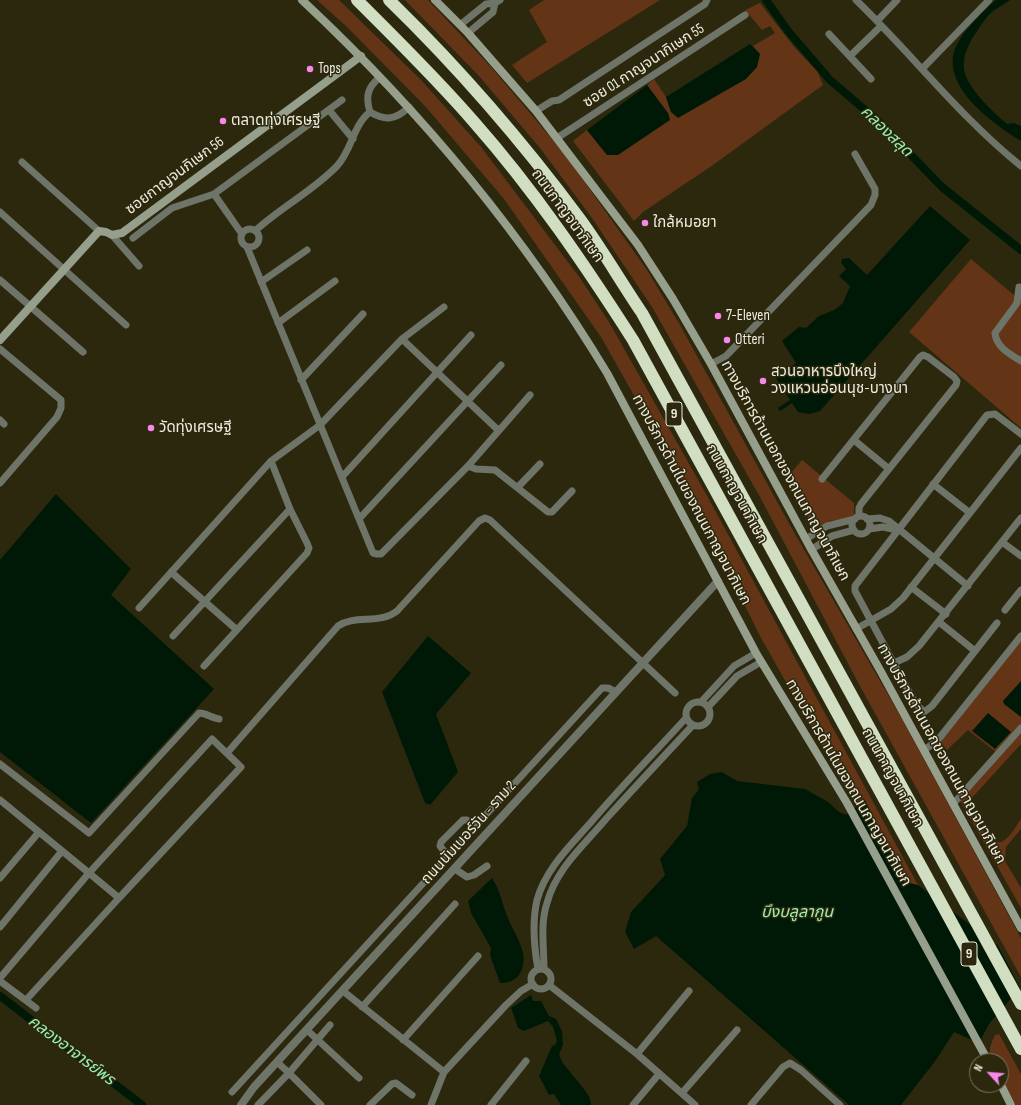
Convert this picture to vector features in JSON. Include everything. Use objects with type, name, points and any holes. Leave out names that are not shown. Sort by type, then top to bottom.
[{"type":"highway","name":"ถนนกาญจนาภิเษก","points":[[357,0],[430,73],[476,124],[536,198],[602,291],[633,340],[1021,1049]]},
{"type":"highway","name":"ถนนกาญจนาภิเษก","points":[[389,0],[438,47],[517,137],[581,220],[642,313],[1021,1004]]},
{"type":"main road","name":"ทางบริการด้านในของถนนกาญจนาภิเษก","points":[[302,0],[360,56],[443,145],[508,227],[590,345],[607,373],[756,654],[847,803],[984,1053]]},
{"type":"main road","name":"ทางบริการด้านนอกของถนนกาญจนาภิเษก","points":[[435,0],[468,33],[536,111],[638,245],[673,299],[711,364],[811,550],[924,750],[1021,928]]},
{"type":"main road","name":"ซอยกาญจนภิเษก 56","points":[[112,235],[122,232],[360,56]]},
{"type":"main road","points":[[0,340],[99,231],[112,235]]},
{"type":"main road","points":[[1005,1093],[1011,1105]]},
{"type":"street","points":[[536,111],[552,101],[559,100],[705,4],[707,0]]},
{"type":"street","points":[[856,0],[1000,149],[1021,166]]},
{"type":"street","points":[[850,56],[897,0]]},
{"type":"street","points":[[922,69],[989,0]]},
{"type":"street","points":[[460,25],[486,4],[497,2]]},
{"type":"street","points":[[468,33],[493,12],[497,2]]},
{"type":"street","name":"ซอย 01 กาญจนากิเษก 55","points":[[557,138],[745,15]]},
{"type":"street","points":[[829,34],[871,79]]},
{"type":"street","points":[[380,77],[373,83],[368,91],[366,100],[370,112],[379,117],[390,119],[403,113],[409,107]]},
{"type":"street","points":[[133,238],[172,208],[214,194],[342,100]]},
{"type":"street","points":[[329,110],[353,140]]},
{"type":"street","points":[[256,231],[271,216],[321,180],[338,165],[348,150],[364,116],[370,112]]},
{"type":"street","points":[[711,364],[726,356],[871,204],[875,195],[875,189],[855,154]]},
{"type":"street","points":[[22,162],[99,231]]},
{"type":"street","points":[[214,194],[242,234],[241,240],[247,247],[373,553],[380,554],[468,466],[498,430],[530,396]]},
{"type":"street","points":[[0,212],[126,325]]},
{"type":"street","points":[[242,234],[250,229],[256,231],[259,237],[257,244],[252,247],[247,247]]},
{"type":"street","points":[[112,235],[139,266]]},
{"type":"street","points":[[261,282],[307,250]]},
{"type":"street","points":[[0,280],[83,352]]},
{"type":"street","points":[[278,323],[335,281]]},
{"type":"street","points":[[1019,287],[1017,303],[995,333],[995,339],[999,346],[1021,361]]},
{"type":"street","points":[[139,608],[271,461],[320,425],[402,339],[444,307]]},
{"type":"street","points":[[301,380],[363,314]]},
{"type":"street","points":[[342,476],[471,335]]},
{"type":"street","points":[[402,339],[498,430]]},
{"type":"street","points":[[0,349],[61,400],[62,408],[57,417],[0,483]]},
{"type":"street","points":[[822,479],[923,355],[928,356],[957,381],[956,385],[859,508],[857,518],[852,525],[854,530]]},
{"type":"street","points":[[359,519],[501,365]]},
{"type":"street","points":[[997,623],[932,706],[924,712],[915,703],[855,591],[856,586],[898,530],[987,415],[996,414],[1021,434]]},
{"type":"street","points":[[854,440],[889,469]]},
{"type":"street","points":[[856,629],[891,609],[934,559],[1021,448]]},
{"type":"street","points":[[204,666],[308,553],[309,548],[307,543],[290,509],[271,461]]},
{"type":"street","points":[[518,487],[540,464]]},
{"type":"street","points":[[468,466],[476,469],[495,470],[546,511],[550,512],[572,491]]},
{"type":"street","points":[[933,484],[970,513]]},
{"type":"street","points":[[173,636],[290,509]]},
{"type":"street","points":[[227,753],[338,626],[350,620],[383,619],[390,617],[479,521],[485,518],[490,520],[642,664],[675,693]]},
{"type":"street","points":[[806,539],[827,526],[857,518],[880,518],[889,521],[898,530],[968,586]]},
{"type":"street","points":[[894,663],[912,652],[939,622],[1021,518]]},
{"type":"street","points":[[867,519],[870,524],[869,529]]},
{"type":"street","points":[[811,550],[832,536],[854,530],[862,533],[869,529],[883,527],[898,530]]},
{"type":"street","points":[[1002,542],[1021,556]]},
{"type":"street","points":[[171,572],[237,630]]},
{"type":"street","name":"ถนนนัมเบอร์วัน - ราม 2","points":[[241,1105],[254,1087],[308,1030],[718,581]]},
{"type":"street","points":[[911,587],[946,614]]},
{"type":"street","points":[[1005,610],[1021,590]]},
{"type":"street","points":[[939,622],[975,651]]},
{"type":"street","points":[[924,750],[938,740],[1021,636]]},
{"type":"street","points":[[701,702],[734,666],[756,654]]},
{"type":"street","points":[[708,707],[737,676],[761,662]]},
{"type":"street","points":[[232,1092],[602,688],[608,688],[616,692]]},
{"type":"street","points":[[541,969],[535,916],[537,900],[549,872],[561,856],[614,796],[686,718],[686,711],[689,705],[695,702],[701,702],[708,707],[710,715],[707,722],[700,726],[693,725],[686,718]]},
{"type":"street","points":[[0,764],[89,833],[199,713],[205,713],[212,718],[219,720]]},
{"type":"street","points":[[541,969],[543,922],[549,897],[562,870],[693,725]]},
{"type":"street","points":[[953,804],[1021,728]]},
{"type":"street","points":[[0,978],[90,873],[212,739],[241,767],[26,1000]]},
{"type":"street","points":[[541,755],[551,763]]},
{"type":"street","points":[[0,800],[119,898]]},
{"type":"street","points":[[448,856],[440,846],[441,842],[463,820],[478,824],[490,830]]},
{"type":"street","points":[[0,878],[38,832]]},
{"type":"street","points":[[0,927],[62,851]]},
{"type":"street","points":[[455,869],[467,877],[474,875],[487,866]]},
{"type":"street","points":[[362,1007],[454,904]]},
{"type":"street","points":[[379,932],[389,941]]},
{"type":"street","points":[[404,1040],[478,956]]},
{"type":"street","points":[[533,984],[532,974],[541,969]]},
{"type":"street","points":[[533,984],[542,989],[549,985],[551,978],[550,974],[541,969]]},
{"type":"street","points":[[0,981],[36,1008]]},
{"type":"street","points":[[431,1105],[444,1072],[506,1005],[521,991],[533,984]]},
{"type":"street","points":[[549,985],[637,1054],[695,1105]]},
{"type":"street","points":[[343,991],[444,1072]]},
{"type":"street","points":[[637,1054],[689,992]]},
{"type":"street","points":[[311,1006],[321,1015]]},
{"type":"street","points":[[258,1105],[289,1073],[330,1025]]},
{"type":"street","points":[[308,1030],[359,1078]]},
{"type":"street","points":[[682,1094],[737,1030]]},
{"type":"street","points":[[491,1105],[526,1061]]},
{"type":"street","points":[[277,1062],[321,1105]]},
{"type":"street","points":[[751,1105],[783,1067],[790,1063],[801,1070],[838,1104]]},
{"type":"street","points":[[633,1105],[659,1074]]},
{"type":"street","points":[[245,1078],[254,1087]]},
{"type":"street","points":[[370,1105],[396,1083],[412,1095]]},
{"type":"shaded area","points":[[317,0],[339,0],[421,80],[481,147],[580,278],[609,322],[705,492],[918,885],[904,882],[865,801],[857,807],[761,638],[689,493],[601,337],[504,199],[425,106],[347,27]]},
{"type":"shaded area","points":[[405,0],[428,0],[492,68],[567,157],[647,270],[680,325],[791,527],[902,719],[1021,938],[1021,977],[861,688],[760,497],[652,307],[592,218],[540,148],[479,76]]},
{"type":"shaded area","points":[[544,0],[660,0],[527,83],[512,65],[547,42],[529,10]]},
{"type":"shaded area","points":[[760,3],[795,48],[817,71],[823,85],[713,165],[643,212],[634,221],[573,141],[587,130],[607,155],[656,98],[647,85],[654,79],[666,97],[671,112],[760,54],[753,46],[775,33],[770,26],[762,30],[745,10]]},
{"type":"shaded area","points":[[971,259],[1021,301],[1021,428],[909,332]]},
{"type":"shaded area","points":[[802,460],[854,503],[854,514],[851,517],[830,521],[814,528],[786,479]]},
{"type":"shaded area","points":[[1021,639],[1021,744],[970,800],[968,807],[978,824],[988,836],[998,842],[1003,841],[1008,837],[1021,819],[1021,829],[1006,847],[1005,861],[1021,888],[1021,908],[957,795],[996,752],[968,730],[947,750],[941,743],[941,739]]},
{"type":"shaded area","points":[[999,1034],[1021,1074],[1021,1105],[1016,1105],[1009,1092],[1009,1053],[990,1053],[995,1035]]},
{"type":"water","points":[[996,0],[1010,0],[992,12],[980,26],[967,49],[964,59],[964,69],[970,84],[988,106],[1007,124],[1014,123],[1021,126],[1021,141],[998,126],[975,106],[965,94],[953,69],[953,56],[959,41],[970,25]]},
{"type":"water","points":[[750,44],[760,54],[757,67],[746,79],[678,118],[671,112],[666,97]]},
{"type":"water","points":[[647,85],[668,113],[670,120],[618,155],[607,155],[587,130]]},
{"type":"water","points":[[930,206],[970,240],[820,411],[809,414],[798,412],[792,403],[780,411],[778,408],[790,400],[776,378],[796,363],[782,341],[799,327],[806,328],[819,316],[834,310],[843,303],[850,286],[839,276],[846,269],[841,263],[842,259],[849,258],[867,275]]},
{"type":"water","points":[[56,494],[131,569],[111,595],[214,689],[91,823],[0,752],[0,560]]},
{"type":"water","points":[[428,636],[471,673],[436,714],[458,772],[430,805],[425,803],[382,692]]},
{"type":"water","points":[[1021,681],[1021,717],[1004,704],[1003,701]]},
{"type":"water","points":[[988,713],[1011,732],[995,749],[972,731]]},
{"type":"water","name":"บึงบลูลากูน","points":[[722,772],[737,781],[805,789],[828,802],[839,812],[846,815],[865,800],[904,882],[918,885],[998,946],[1020,988],[989,1024],[979,1043],[954,1032],[936,1060],[901,1105],[849,1105],[656,936],[634,949],[625,932],[631,912],[665,875],[660,859],[687,826],[692,798],[699,789],[697,782],[710,774]]},
{"type":"water","points":[[492,878],[521,946],[524,961],[523,968],[519,975],[513,980],[505,983],[500,983],[490,955],[491,948],[471,913],[468,901]]},
{"type":"water","points":[[531,995],[533,1001],[541,1001],[549,1016],[556,1019],[562,1031],[563,1045],[559,1054],[562,1062],[584,1089],[590,1098],[591,1105],[561,1105],[554,1094],[549,1095],[539,1076],[552,1046],[555,1045],[557,1041],[553,1027],[548,1021],[524,1031],[518,1028],[511,1008]]},
{"type":"waterway","name":"คลองสลุด","points":[[766,0],[788,31],[830,80],[878,121],[942,187],[1021,250]]},
{"type":"waterway","name":"คลองอาจารย์พร","points":[[0,996],[142,1105]]},
{"type":"place","name":"Tops","points":[[310,69]]},
{"type":"place","name":"ตลาดทุ่งเศรษฐี","points":[[223,121]]},
{"type":"place","name":"ใกล้หมอยา","points":[[645,223]]},
{"type":"place","name":"7-Eleven","points":[[718,316]]},
{"type":"place","name":"Otteri","points":[[727,340]]},
{"type":"place","name":"สวนอาหารบึงใหญ่ วงแหวนอ่อนนุช-บางนา","points":[[763,381]]},
{"type":"place","name":"วัดทุ่งเศรษฐี","points":[[151,428]]}]
